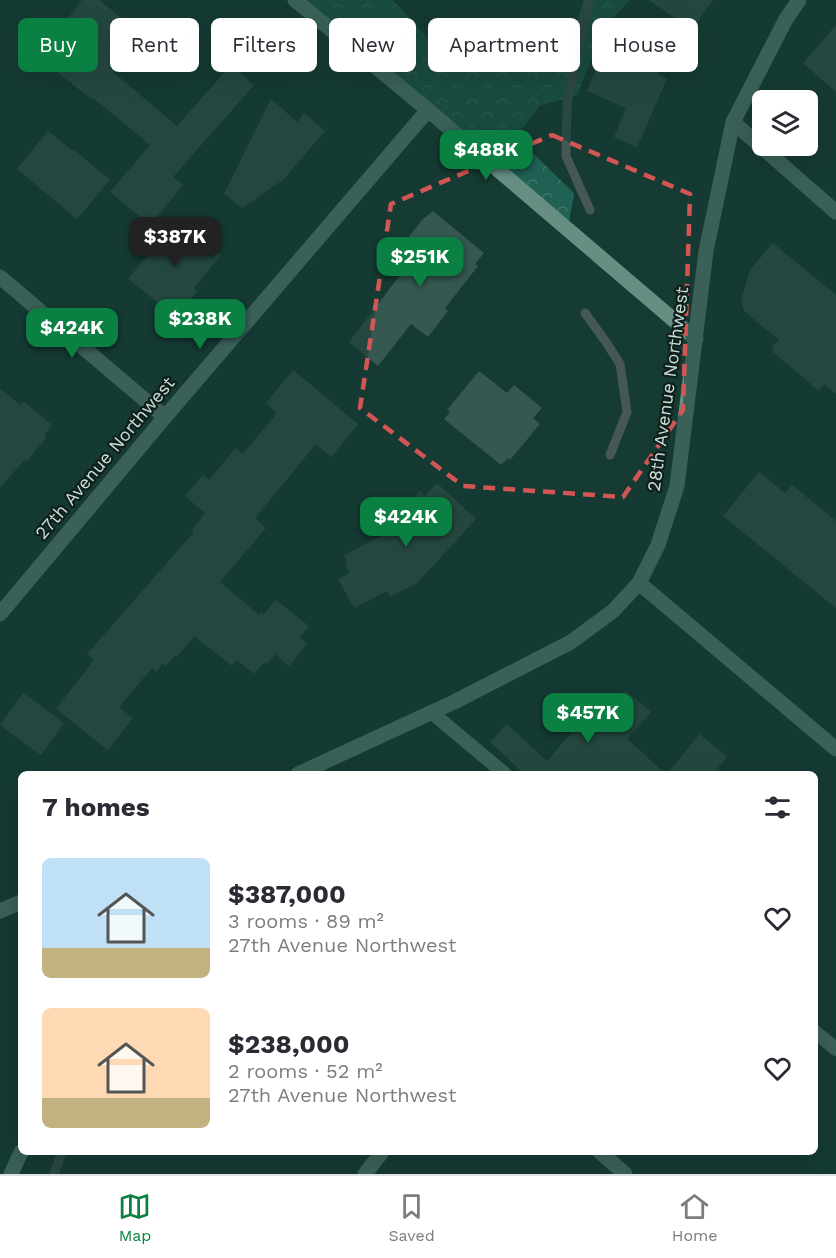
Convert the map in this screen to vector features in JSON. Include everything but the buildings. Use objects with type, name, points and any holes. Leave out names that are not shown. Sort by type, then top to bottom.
[{"type":"street","points":[[296,0],[696,339]]},
{"type":"street","name":"28th Avenue Northwest","points":[[304,771],[431,712],[571,642],[613,611],[639,583],[658,545],[678,486],[706,251],[734,122],[786,19],[799,0]]},
{"type":"street","name":"27th Avenue Northwest","points":[[0,614],[428,110]]},
{"type":"street","points":[[734,122],[836,212]]},
{"type":"street","points":[[0,277],[165,417]]},
{"type":"street","points":[[639,583],[836,749]]},
{"type":"street","points":[[0,911],[18,903]]},
{"type":"street","points":[[11,1174],[20,1155]]},
{"type":"street","points":[[365,1174],[380,1155]]},
{"type":"street","points":[[603,1155],[625,1174]]},
{"type":"lane","points":[[431,712],[501,771]]},
{"type":"lane","points":[[818,1034],[836,1049]]},
{"type":"highlighted area","points":[[552,135],[690,194],[683,410],[623,497],[463,486],[360,408],[391,204]]},
{"type":"green space","points":[[308,0],[393,0],[409,18],[329,18],[329,21],[311,6]]},
{"type":"green space","points":[[584,0],[630,0],[613,18],[592,18],[592,58],[577,95],[539,106],[516,137],[574,193],[569,223],[389,72],[416,72],[416,26],[428,37],[428,72],[580,72],[580,18],[578,18]]},
{"type":"waterway","points":[[590,0],[567,104],[566,156],[590,210]]},
{"type":"waterway","points":[[585,313],[620,364],[627,412],[610,455]]},
{"type":"waterway","points":[[54,1174],[61,1155]]}]
